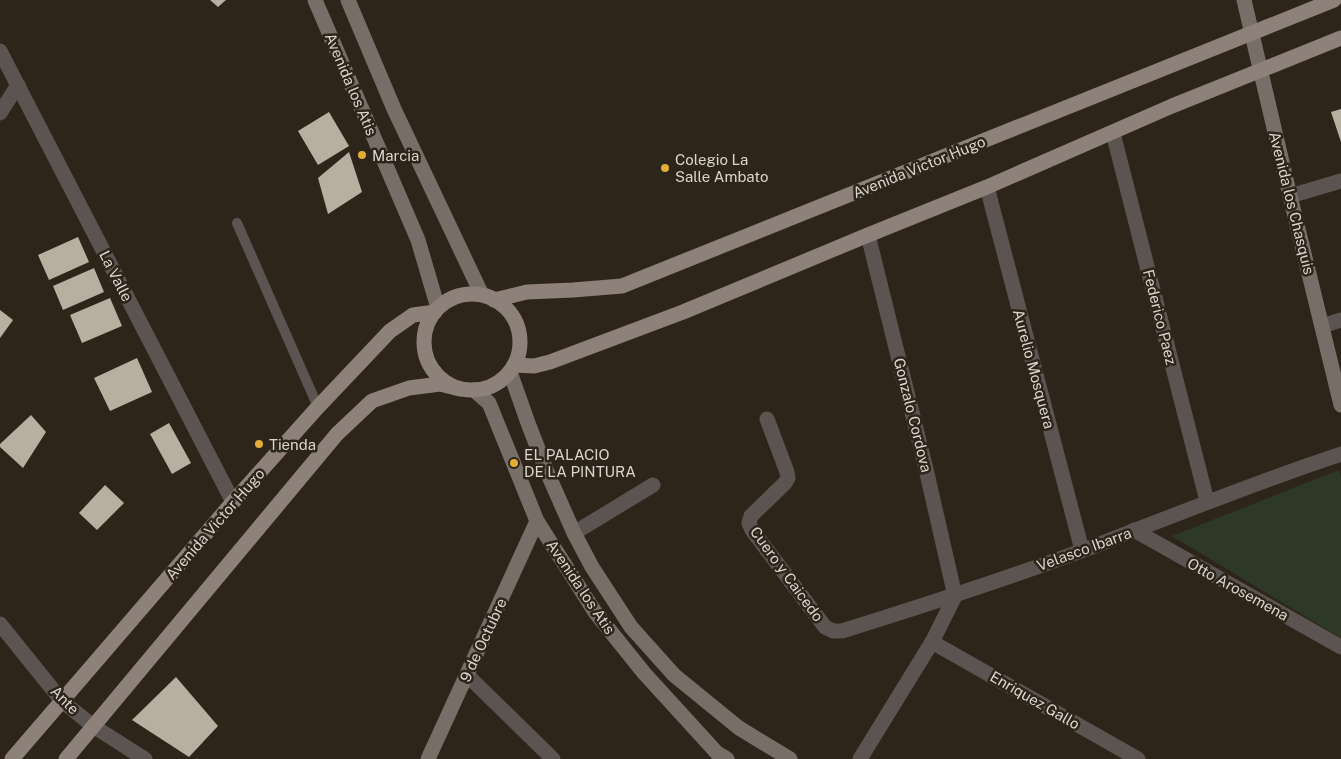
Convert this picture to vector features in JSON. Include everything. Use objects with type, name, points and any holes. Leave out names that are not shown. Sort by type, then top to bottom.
[{"type":"main road","name":"Avenida los Atis","points":[[316,0],[418,240],[436,310],[427,326],[425,334],[426,357],[434,371],[445,382],[467,389],[489,403],[537,521],[595,612],[644,673],[717,753],[727,759]]},
{"type":"main road","name":"Avenida los Atis","points":[[348,0],[394,109],[488,297],[507,309],[515,321],[520,336],[519,351],[512,368],[534,439],[574,533],[592,567],[632,627],[674,674],[739,728],[790,759]]},
{"type":"main road","name":"Avenida los Chasquis","points":[[1244,0],[1341,405]]},
{"type":"main road","name":"Avenida Victor Hugo","points":[[488,297],[527,292],[622,286],[1334,0]]},
{"type":"main road","points":[[66,759],[337,434],[372,402],[408,388],[440,384],[467,389],[494,384],[512,368],[550,362],[683,312],[987,187],[1172,106],[1341,38]]},
{"type":"main road","points":[[436,310],[451,299],[466,294],[488,297]]},
{"type":"main road","name":"Avenida Victor Hugo","points":[[12,759],[233,502],[318,407],[390,331],[413,316],[436,310]]},
{"type":"main road","name":"9 de Octubre","points":[[428,759],[537,521]]},
{"type":"street","name":"La Valle","points":[[0,51],[233,502]]},
{"type":"street","points":[[0,113],[18,85]]},
{"type":"street","name":"Federico Paez","points":[[1113,133],[1208,501]]},
{"type":"street","points":[[1290,196],[1341,181]]},
{"type":"street","name":"Aurelio Mosquera","points":[[987,187],[1082,550]]},
{"type":"street","name":"Gonzalo Cordova","points":[[868,235],[926,469],[955,596]]},
{"type":"street","points":[[1322,326],[1341,320]]},
{"type":"street","name":"Cuero y Caicedo","points":[[767,419],[788,478],[751,516],[749,523],[752,530],[825,627]]},
{"type":"street","name":"Velasco Ibarra","points":[[825,627],[833,631],[842,631],[955,596],[1082,550],[1208,501],[1341,454]]},
{"type":"street","points":[[574,533],[653,485]]},
{"type":"street","name":"Otto Arosemena","points":[[1134,530],[1341,647]]},
{"type":"street","points":[[860,759],[932,642],[955,596]]},
{"type":"street","name":"Ante","points":[[0,624],[62,700],[93,726],[144,759]]},
{"type":"street","name":"Enriquez Gallo","points":[[932,642],[1138,759]]},
{"type":"street","points":[[467,675],[553,759]]},
{"type":"lane","points":[[237,223],[318,407]]},
{"type":"green space","points":[[1339,470],[1341,477],[1341,638],[1172,536]]},
{"type":"building","points":[[210,0],[226,0],[218,7]]},
{"type":"building","points":[[1341,109],[1341,142],[1331,112]]},
{"type":"building","points":[[329,112],[349,146],[318,165],[298,131]]},
{"type":"building","points":[[349,152],[362,192],[328,214],[318,178]]},
{"type":"building","points":[[78,237],[89,262],[49,280],[38,255]]},
{"type":"building","points":[[94,268],[104,292],[63,310],[53,286]]},
{"type":"building","points":[[110,298],[122,326],[82,343],[70,315]]},
{"type":"building","points":[[0,310],[13,320],[0,338]]},
{"type":"building","points":[[137,358],[152,392],[110,411],[94,378]]},
{"type":"building","points":[[31,415],[46,432],[23,468],[0,447],[0,444]]},
{"type":"building","points":[[169,423],[191,463],[172,474],[150,434]]},
{"type":"building","points":[[105,485],[124,503],[97,530],[79,513]]},
{"type":"building","points":[[176,677],[218,726],[189,757],[132,720]]},
{"type":"place","name":"Marcia","points":[[362,155]]},
{"type":"place","name":"Colegio La Salle Ambato","points":[[665,168]]},
{"type":"place","name":"Tienda","points":[[259,444]]},
{"type":"place","name":"EL PALACIO DE LA PINTURA","points":[[514,463]]}]
